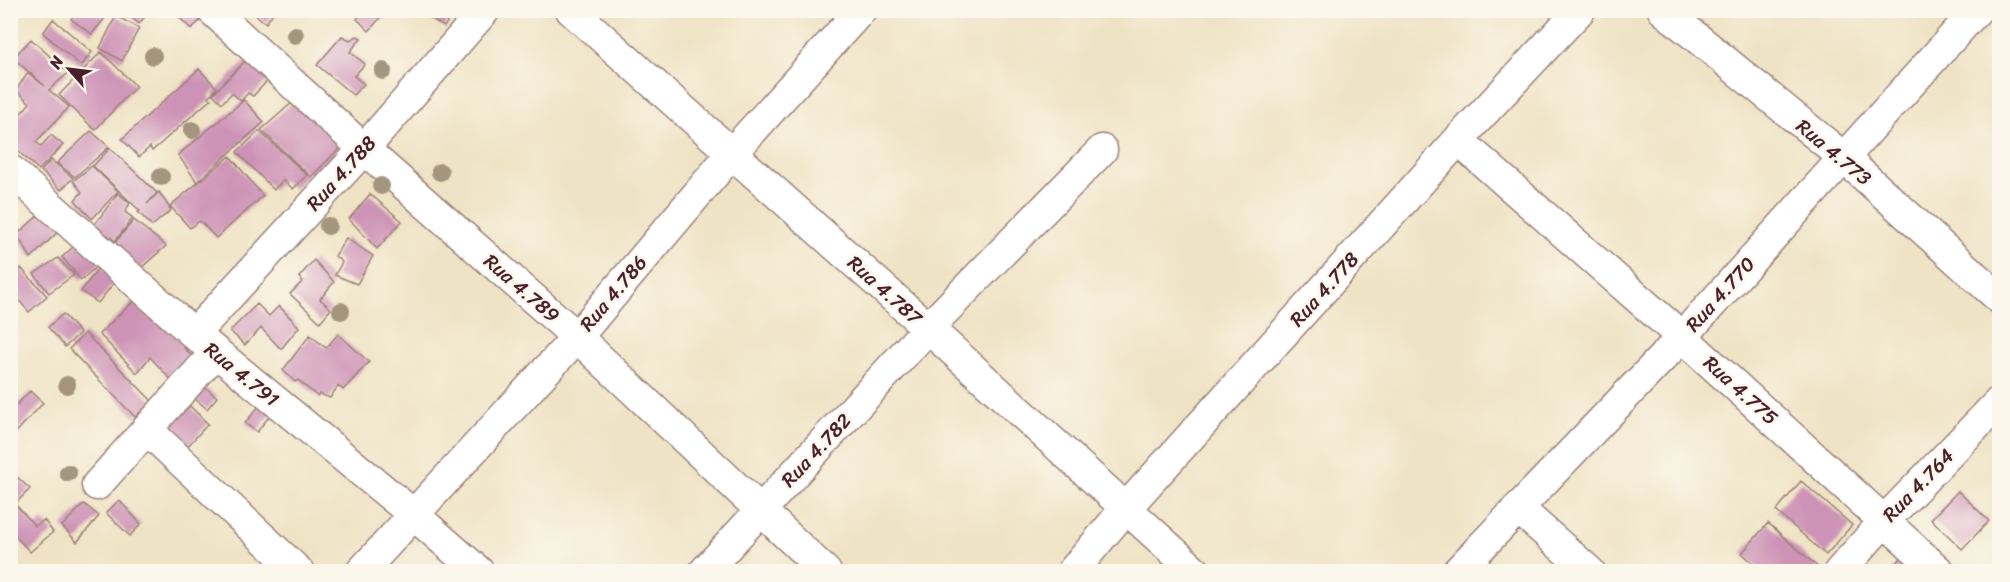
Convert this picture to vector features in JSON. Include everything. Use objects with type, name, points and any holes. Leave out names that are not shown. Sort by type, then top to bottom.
[{"type":"street","name":"Rua 4.789","points":[[212,10],[364,149],[577,337],[826,572]]},
{"type":"street","name":"Rua 4.788","points":[[97,485],[205,343],[364,149],[485,10]]},
{"type":"street","name":"Rua 4.787","points":[[571,10],[928,328],[1197,572]]},
{"type":"street","name":"Rua 4.786","points":[[361,572],[577,337],[732,153],[861,10]]},
{"type":"street","name":"Rua 4.778","points":[[1072,572],[1126,508],[1458,140],[1580,10]]},
{"type":"street","name":"Rua 4.773","points":[[1663,10],[1843,157],[2000,299]]},
{"type":"street","name":"Rua 4.770","points":[[1457,572],[1682,337],[1977,10]]},
{"type":"street","name":"Rua 4.775","points":[[1458,140],[1682,337],[1940,572]]},
{"type":"street","name":"Rua 4.782","points":[[704,572],[928,328],[1102,150]]},
{"type":"street","name":"Rua 4.791","points":[[10,170],[205,343],[413,514],[478,572]]},
{"type":"street","name":"Rua 4.764","points":[[1839,572],[1885,520],[2000,401]]},
{"type":"street","points":[[155,437],[299,572]]},
{"type":"street","points":[[1518,508],[1590,572]]},
{"type":"building","points":[[78,10],[97,10],[105,18],[92,34],[71,19]]},
{"type":"building","points":[[124,10],[150,10],[139,24]]},
{"type":"building","points":[[179,10],[196,10],[204,17],[191,29],[176,14]]},
{"type":"building","points":[[249,10],[275,10],[266,23]]},
{"type":"building","points":[[356,10],[387,10],[369,31],[357,19],[361,14]]},
{"type":"building","points":[[432,10],[455,10],[444,27],[427,16]]},
{"type":"building","points":[[116,16],[139,28],[122,61],[100,48]]},
{"type":"building","points":[[53,19],[92,52],[81,66],[43,33]]},
{"type":"building","points":[[342,36],[350,40],[357,36],[361,38],[350,52],[365,64],[354,76],[364,84],[353,95],[317,65]]},
{"type":"building","points":[[31,39],[68,73],[49,90],[69,107],[36,142],[41,146],[51,135],[63,145],[39,170],[10,144],[10,118],[14,121],[30,103],[16,90],[28,73],[45,86],[13,58]]},
{"type":"building","points":[[101,52],[136,86],[95,130],[59,95]]},
{"type":"building","points":[[248,58],[269,79],[253,96],[248,93],[241,101],[232,93],[222,103],[213,94]]},
{"type":"building","points":[[199,69],[217,88],[208,97],[211,99],[152,151],[150,147],[139,157],[122,139]]},
{"type":"building","points":[[244,100],[264,122],[197,182],[178,155]]},
{"type":"building","points":[[294,101],[342,146],[311,177],[261,130]]},
{"type":"building","points":[[91,131],[109,147],[75,177],[57,163]]},
{"type":"building","points":[[259,131],[307,175],[293,189],[283,180],[274,190],[237,152]]},
{"type":"building","points":[[110,148],[157,193],[147,204],[159,192],[171,210],[152,226],[138,212],[140,211],[93,166]]},
{"type":"building","points":[[230,156],[263,196],[216,238],[200,221],[190,228],[170,206]]},
{"type":"building","points":[[51,160],[73,178],[61,190],[41,171]]},
{"type":"building","points":[[92,166],[118,191],[92,219],[75,200],[82,192],[73,181]]},
{"type":"building","points":[[118,193],[130,203],[125,212],[133,218],[115,241],[94,225]]},
{"type":"building","points":[[370,194],[402,221],[377,249],[349,219]]},
{"type":"building","points":[[45,209],[63,227],[31,258],[17,235]]},
{"type":"building","points":[[134,220],[166,246],[140,269],[113,245]]},
{"type":"building","points":[[346,238],[373,256],[357,284],[335,275],[342,262],[335,256]]},
{"type":"building","points":[[82,239],[103,261],[81,280],[62,257]]},
{"type":"building","points":[[58,258],[74,275],[49,293],[34,274]]},
{"type":"building","points":[[314,260],[334,282],[320,299],[331,309],[320,322],[290,294],[303,281],[299,277]]},
{"type":"building","points":[[100,266],[117,279],[98,303],[81,291]]},
{"type":"building","points":[[21,268],[47,296],[29,312],[10,290],[10,278]]},
{"type":"building","points":[[143,292],[192,340],[183,347],[195,359],[173,382],[150,357],[137,373],[99,334]]},
{"type":"building","points":[[257,304],[269,316],[279,306],[299,327],[281,349],[261,328],[245,345],[230,331]]},
{"type":"building","points":[[63,314],[80,333],[65,347],[48,327]]},
{"type":"building","points":[[85,333],[152,401],[135,417],[69,349]]},
{"type":"building","points":[[338,334],[369,362],[343,390],[338,386],[330,398],[320,394],[317,396],[298,380],[295,382],[283,370],[310,335],[326,348]]},
{"type":"building","points":[[196,380],[217,397],[207,409],[186,391]]},
{"type":"building","points":[[30,391],[43,403],[10,439],[10,412]]},
{"type":"building","points":[[260,405],[272,413],[257,432],[245,423]]},
{"type":"building","points":[[190,406],[208,424],[186,448],[166,428]]},
{"type":"building","points":[[13,473],[30,489],[15,504],[35,526],[44,520],[53,532],[30,552],[10,530],[10,475]]},
{"type":"building","points":[[1801,481],[1852,525],[1826,555],[1776,511]]},
{"type":"building","points":[[1958,491],[1989,521],[1962,549],[1931,519]]},
{"type":"building","points":[[119,500],[141,524],[130,536],[106,513]]},
{"type":"building","points":[[84,504],[99,516],[77,542],[62,526]]},
{"type":"building","points":[[1768,523],[1819,568],[1815,572],[1763,572],[1742,553]]},
{"type":"building","points":[[1905,553],[1927,572],[1890,572]]}]
